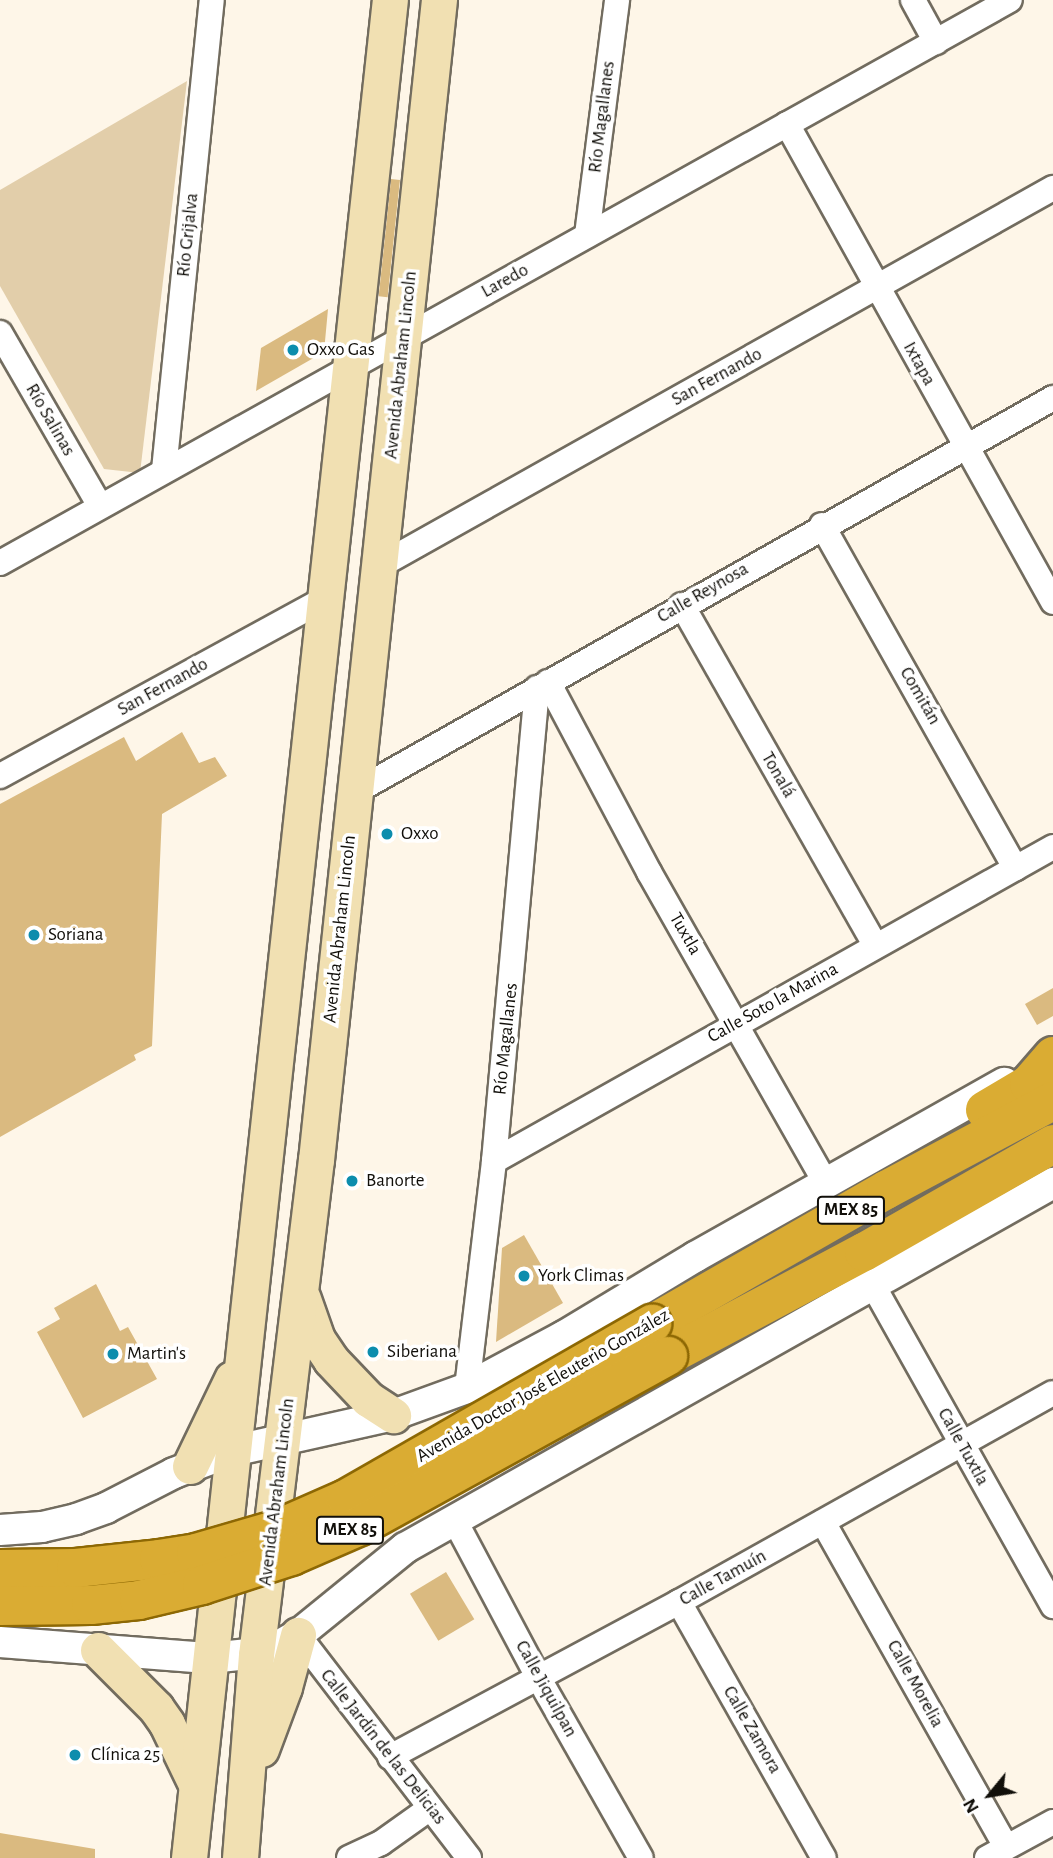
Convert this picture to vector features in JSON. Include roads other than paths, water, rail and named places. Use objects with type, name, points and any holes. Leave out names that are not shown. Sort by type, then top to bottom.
[{"type":"highway","points":[[886,1190],[911,1156],[1029,1084],[1053,1056]]},
{"type":"highway","name":"Avenida Doctor José Eleuterio González","points":[[0,1606],[91,1605],[139,1600],[202,1585],[291,1556],[371,1520],[660,1340],[886,1190],[1053,1101]]},
{"type":"highway","name":"Avenida Doctor José Eleuterio González","points":[[0,1569],[76,1568],[159,1559],[195,1553],[278,1530],[346,1499],[660,1340],[869,1269],[1053,1144]]},
{"type":"highway","points":[[869,1269],[886,1254],[915,1245],[1053,1172]]},
{"type":"main road","points":[[189,1858],[390,0]]},
{"type":"main road","name":"Avenida Abraham Lincoln","points":[[240,1858],[256,1655],[316,1160],[439,0]]},
{"type":"main road","points":[[268,1137],[282,1158],[300,1162],[316,1160]]},
{"type":"main road","points":[[260,1202],[280,1190],[287,1189],[310,1206]]},
{"type":"main road","points":[[300,1286],[309,1321],[331,1360],[368,1399],[393,1415]]},
{"type":"main road","points":[[190,1466],[244,1354]]},
{"type":"main road","points":[[247,1785],[284,1687],[298,1635]]},
{"type":"main road","points":[[98,1650],[156,1708],[167,1724],[196,1784]]},
{"type":"street","name":"Río Grijalva","points":[[164,470],[212,0]]},
{"type":"street","name":"Río Magallanes","points":[[587,235],[617,0]]},
{"type":"street","points":[[913,0],[936,42]]},
{"type":"street","name":"Laredo","points":[[0,563],[1010,0]]},
{"type":"street","name":"Ixtapa","points":[[787,124],[1053,602]]},
{"type":"street","name":"San Fernando","points":[[381,565],[1053,188]]},
{"type":"street","name":"Río Salinas","points":[[0,333],[100,506]]},
{"type":"street","name":"Calle Reynosa","points":[[355,792],[822,525],[1053,398]]},
{"type":"street","name":"Comitán","points":[[822,525],[1015,868]]},
{"type":"street","name":"San Fernando","points":[[0,776],[325,598]]},
{"type":"street","name":"Tonalá","points":[[682,605],[875,945]]},
{"type":"street","name":"Río Magallanes","points":[[467,1388],[494,1161],[543,685]]},
{"type":"street","name":"Tuxtla","points":[[543,685],[826,1183]]},
{"type":"street","name":"Calle Soto la Marina","points":[[494,1161],[875,945],[1053,848]]},
{"type":"street","points":[[0,1530],[42,1527],[76,1519],[106,1508],[190,1466],[232,1451],[393,1415],[467,1388],[564,1336],[695,1257],[1053,1056]]},
{"type":"street","points":[[0,1642],[210,1658],[256,1655],[298,1635],[405,1548],[869,1269],[1053,1184]]},
{"type":"street","name":"Calle Tuxtla","points":[[869,1269],[961,1443],[1053,1606]]},
{"type":"street","name":"Calle Tamuín","points":[[390,1757],[680,1602],[1053,1393]]},
{"type":"street","name":"Calle Jiquilpan","points":[[454,1519],[538,1677],[641,1858]]},
{"type":"street","name":"Calle Morelia","points":[[823,1522],[996,1852]]},
{"type":"street","name":"Calle Zamora","points":[[680,1602],[824,1858]]},
{"type":"street","name":"Calle Jardín de las Delicias","points":[[298,1635],[468,1858]]},
{"type":"street","points":[[349,1858],[381,1843],[430,1808]]},
{"type":"street","points":[[996,1852],[1053,1822]]},
{"type":"place","name":"Oxxo Gas","points":[[293,350]]},
{"type":"place","name":"Oxxo","points":[[387,834]]},
{"type":"place","name":"Soriana","points":[[34,935]]},
{"type":"place","name":"Banorte","points":[[352,1181]]},
{"type":"place","name":"York Climas","points":[[524,1276]]},
{"type":"place","name":"Siberiana","points":[[373,1352]]},
{"type":"place","name":"Martin's","points":[[113,1354]]},
{"type":"place","name":"Clínica 25","points":[[75,1755]]}]
